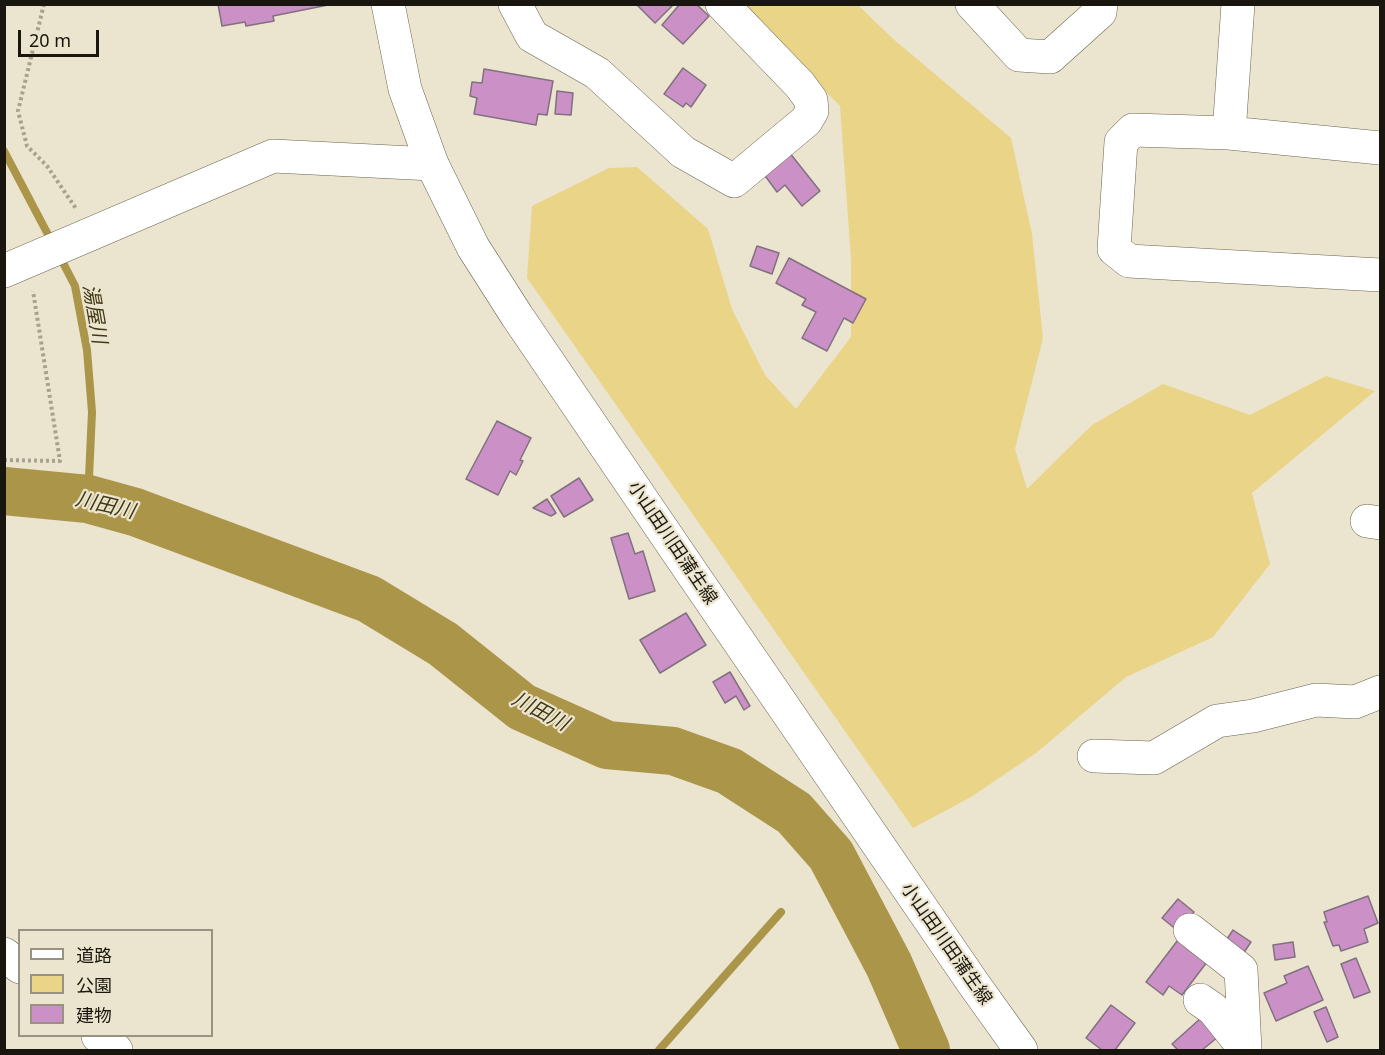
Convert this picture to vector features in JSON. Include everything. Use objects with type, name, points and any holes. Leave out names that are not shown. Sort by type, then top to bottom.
[{"type":"street","name":"小山田川田蒲生線","points":[[388,4],[405,89],[432,164],[473,247],[517,316],[959,964],[1021,1050]]},
{"type":"street","points":[[515,4],[532,36],[597,73],[683,152],[734,181],[806,121],[812,111],[811,100],[800,85],[722,4]]},
{"type":"street","points":[[972,4],[1019,55],[1050,57],[1100,12],[1101,4]]},
{"type":"street","points":[[1229,133],[1238,4]]},
{"type":"street","points":[[1380,148],[1229,133],[1133,130],[1121,142],[1114,249],[1129,261],[1380,275]]},
{"type":"street","points":[[16,266],[273,156],[432,164]]},
{"type":"street","points":[[1094,756],[1154,758],[1217,721],[1253,716],[1316,700],[1355,702],[1380,692]]},
{"type":"street","points":[[1190,930],[1241,970],[1245,1049]]},
{"type":"street","points":[[4,954],[18,965]]},
{"type":"street","points":[[1200,1000],[1213,1009],[1245,1049]]},
{"type":"street","points":[[100,1037],[116,1050]]},
{"type":"path","points":[[44,4],[18,111],[27,146],[47,166],[93,233]]},
{"type":"path","points":[[4,460],[60,461],[16,266]]},
{"type":"green space","points":[[736,5],[858,5],[892,38],[1011,138],[1032,234],[1043,338],[1015,449],[1027,489],[1092,425],[1163,384],[1250,415],[1326,376],[1375,391],[1252,493],[1270,564],[1213,637],[1126,677],[1036,753],[971,797],[913,828],[527,278],[532,206],[609,168],[637,167],[708,229],[732,309],[765,375],[796,409],[851,337],[851,259],[840,106]]},
{"type":"building","points":[[218,4],[333,4],[273,16],[274,21],[246,26],[245,22],[222,26]]},
{"type":"building","points":[[636,4],[673,4],[673,5],[655,23]]},
{"type":"building","points":[[680,4],[696,4],[709,16],[683,44],[662,25]]},
{"type":"building","points":[[683,68],[706,85],[691,107],[686,103],[683,107],[664,94]]},
{"type":"building","points":[[484,69],[553,81],[547,115],[538,114],[536,125],[474,114],[477,98],[470,96],[472,82],[482,83]]},
{"type":"building","points":[[557,91],[573,93],[571,115],[555,114]]},
{"type":"building","points":[[789,152],[820,191],[802,206],[785,185],[777,192],[763,173]]},
{"type":"building","points":[[757,246],[779,253],[772,274],[750,266]]},
{"type":"building","points":[[789,258],[866,299],[853,323],[844,318],[827,351],[802,338],[816,312],[802,305],[806,299],[776,283]]},
{"type":"building","points":[[497,421],[531,438],[520,460],[523,461],[516,475],[510,471],[498,495],[466,479]]},
{"type":"building","points":[[579,478],[593,500],[564,517],[551,496]]},
{"type":"building","points":[[547,499],[556,513],[551,516],[533,508]]},
{"type":"building","points":[[628,533],[635,554],[643,551],[655,591],[629,599],[611,538]]},
{"type":"building","points":[[686,613],[706,645],[660,673],[640,640]]},
{"type":"building","points":[[730,672],[750,706],[744,710],[736,696],[725,703],[713,682]]},
{"type":"building","points":[[1368,896],[1378,923],[1364,929],[1368,942],[1341,951],[1339,945],[1333,946],[1324,922],[1327,922],[1324,912]]},
{"type":"building","points":[[1178,899],[1194,912],[1178,931],[1162,918]]},
{"type":"building","points":[[1233,930],[1251,942],[1241,957],[1223,945]]},
{"type":"building","points":[[1181,936],[1207,962],[1182,995],[1169,986],[1163,995],[1146,982]]},
{"type":"building","points":[[1293,942],[1295,957],[1275,960],[1273,945]]},
{"type":"building","points":[[1356,958],[1370,992],[1354,998],[1341,964]]},
{"type":"building","points":[[1308,966],[1323,1000],[1276,1021],[1264,993],[1287,983],[1284,976]]},
{"type":"building","points":[[1111,1005],[1135,1023],[1115,1050],[1102,1050],[1086,1038]]},
{"type":"building","points":[[1326,1007],[1338,1037],[1327,1042],[1314,1012]]},
{"type":"building","points":[[1201,1018],[1218,1037],[1202,1050],[1178,1050],[1172,1044]]},
{"type":"waterway","name":"湯屋川","points":[[4,151],[53,244]]},
{"type":"waterway","name":"湯屋川","points":[[59,255],[75,286],[87,350],[92,412],[88,499]]},
{"type":"waterway","name":"川田川","points":[[4,491],[88,499],[135,512],[369,599],[443,644],[522,707],[607,745],[673,751],[729,771],[794,813],[831,855],[889,965],[926,1050]]},
{"type":"waterway","points":[[659,1050],[781,912]]}]
